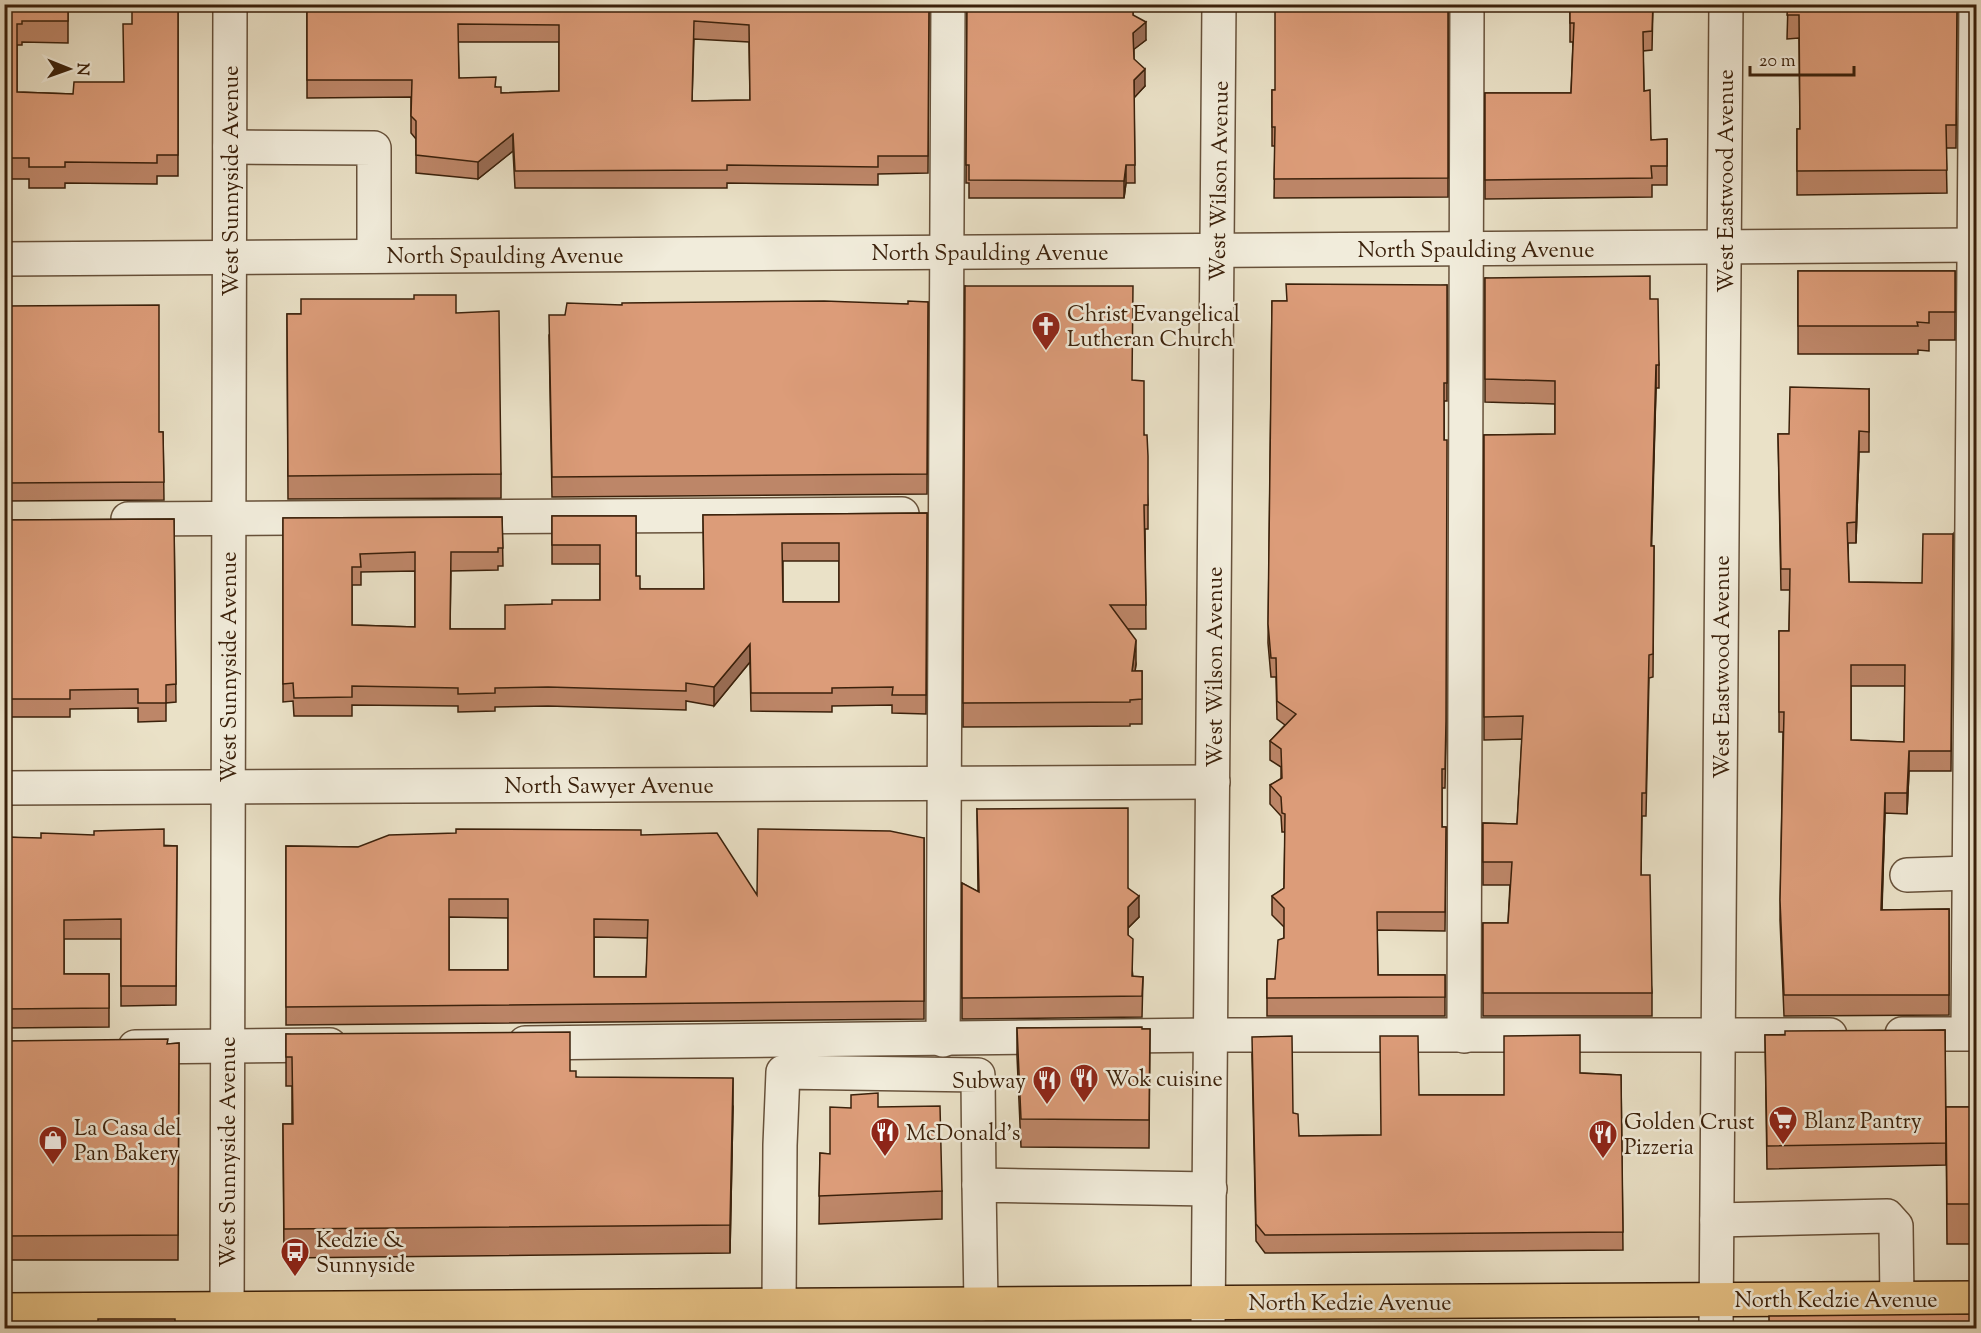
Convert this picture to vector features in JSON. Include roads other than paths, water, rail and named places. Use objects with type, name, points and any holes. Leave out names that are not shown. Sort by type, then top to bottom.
[{"type":"main road","name":"North Kedzie Avenue","points":[[4,1310],[227,1319],[779,1304],[981,1304],[1208,1316],[1716,1314],[1897,1299],[1977,1298]]},
{"type":"street","name":"West Sunnyside Avenue","points":[[227,1319],[230,4]]},
{"type":"street","points":[[943,1040],[948,4]]},
{"type":"street","name":"West Wilson Avenue","points":[[1208,1316],[1219,4]]},
{"type":"street","points":[[1464,1036],[1467,4]]},
{"type":"street","name":"West Eastwood Avenue","points":[[1716,1314],[1726,4]]},
{"type":"street","points":[[492,1044],[1210,1035],[1968,1034],[1976,4]]},
{"type":"street","points":[[230,147],[375,148],[374,256]]},
{"type":"street","name":"North Spaulding Avenue","points":[[4,259],[1975,245]]},
{"type":"street","points":[[95,520],[945,513]]},
{"type":"street","name":"North Sawyer Avenue","points":[[4,788],[1213,782]]},
{"type":"street","points":[[1907,875],[1969,873]]},
{"type":"street","points":[[107,1047],[361,1045]]},
{"type":"street","points":[[779,1304],[783,1072],[978,1074],[981,1304]]},
{"type":"street","points":[[979,1185],[1210,1189]]},
{"type":"street","points":[[1717,1220],[1887,1216],[1896,1226],[1897,1299]]},
{"type":"place","name":"Christ Evangelical Lutheran Church","points":[[1046,352]]},
{"type":"place","name":"Wok cuisine","points":[[1084,1104]]},
{"type":"place","name":"Subway","points":[[1047,1106]]},
{"type":"place","name":"Blanz Pantry","points":[[1783,1146]]},
{"type":"place","name":"McDonald's","points":[[885,1158]]},
{"type":"place","name":"Golden Crust Pizzeria","points":[[1603,1160]]},
{"type":"place","name":"La Casa del Pan Bakery","points":[[53,1166]]},
{"type":"place","name":"Kedzie & Sunnyside","points":[[295,1278]]}]
